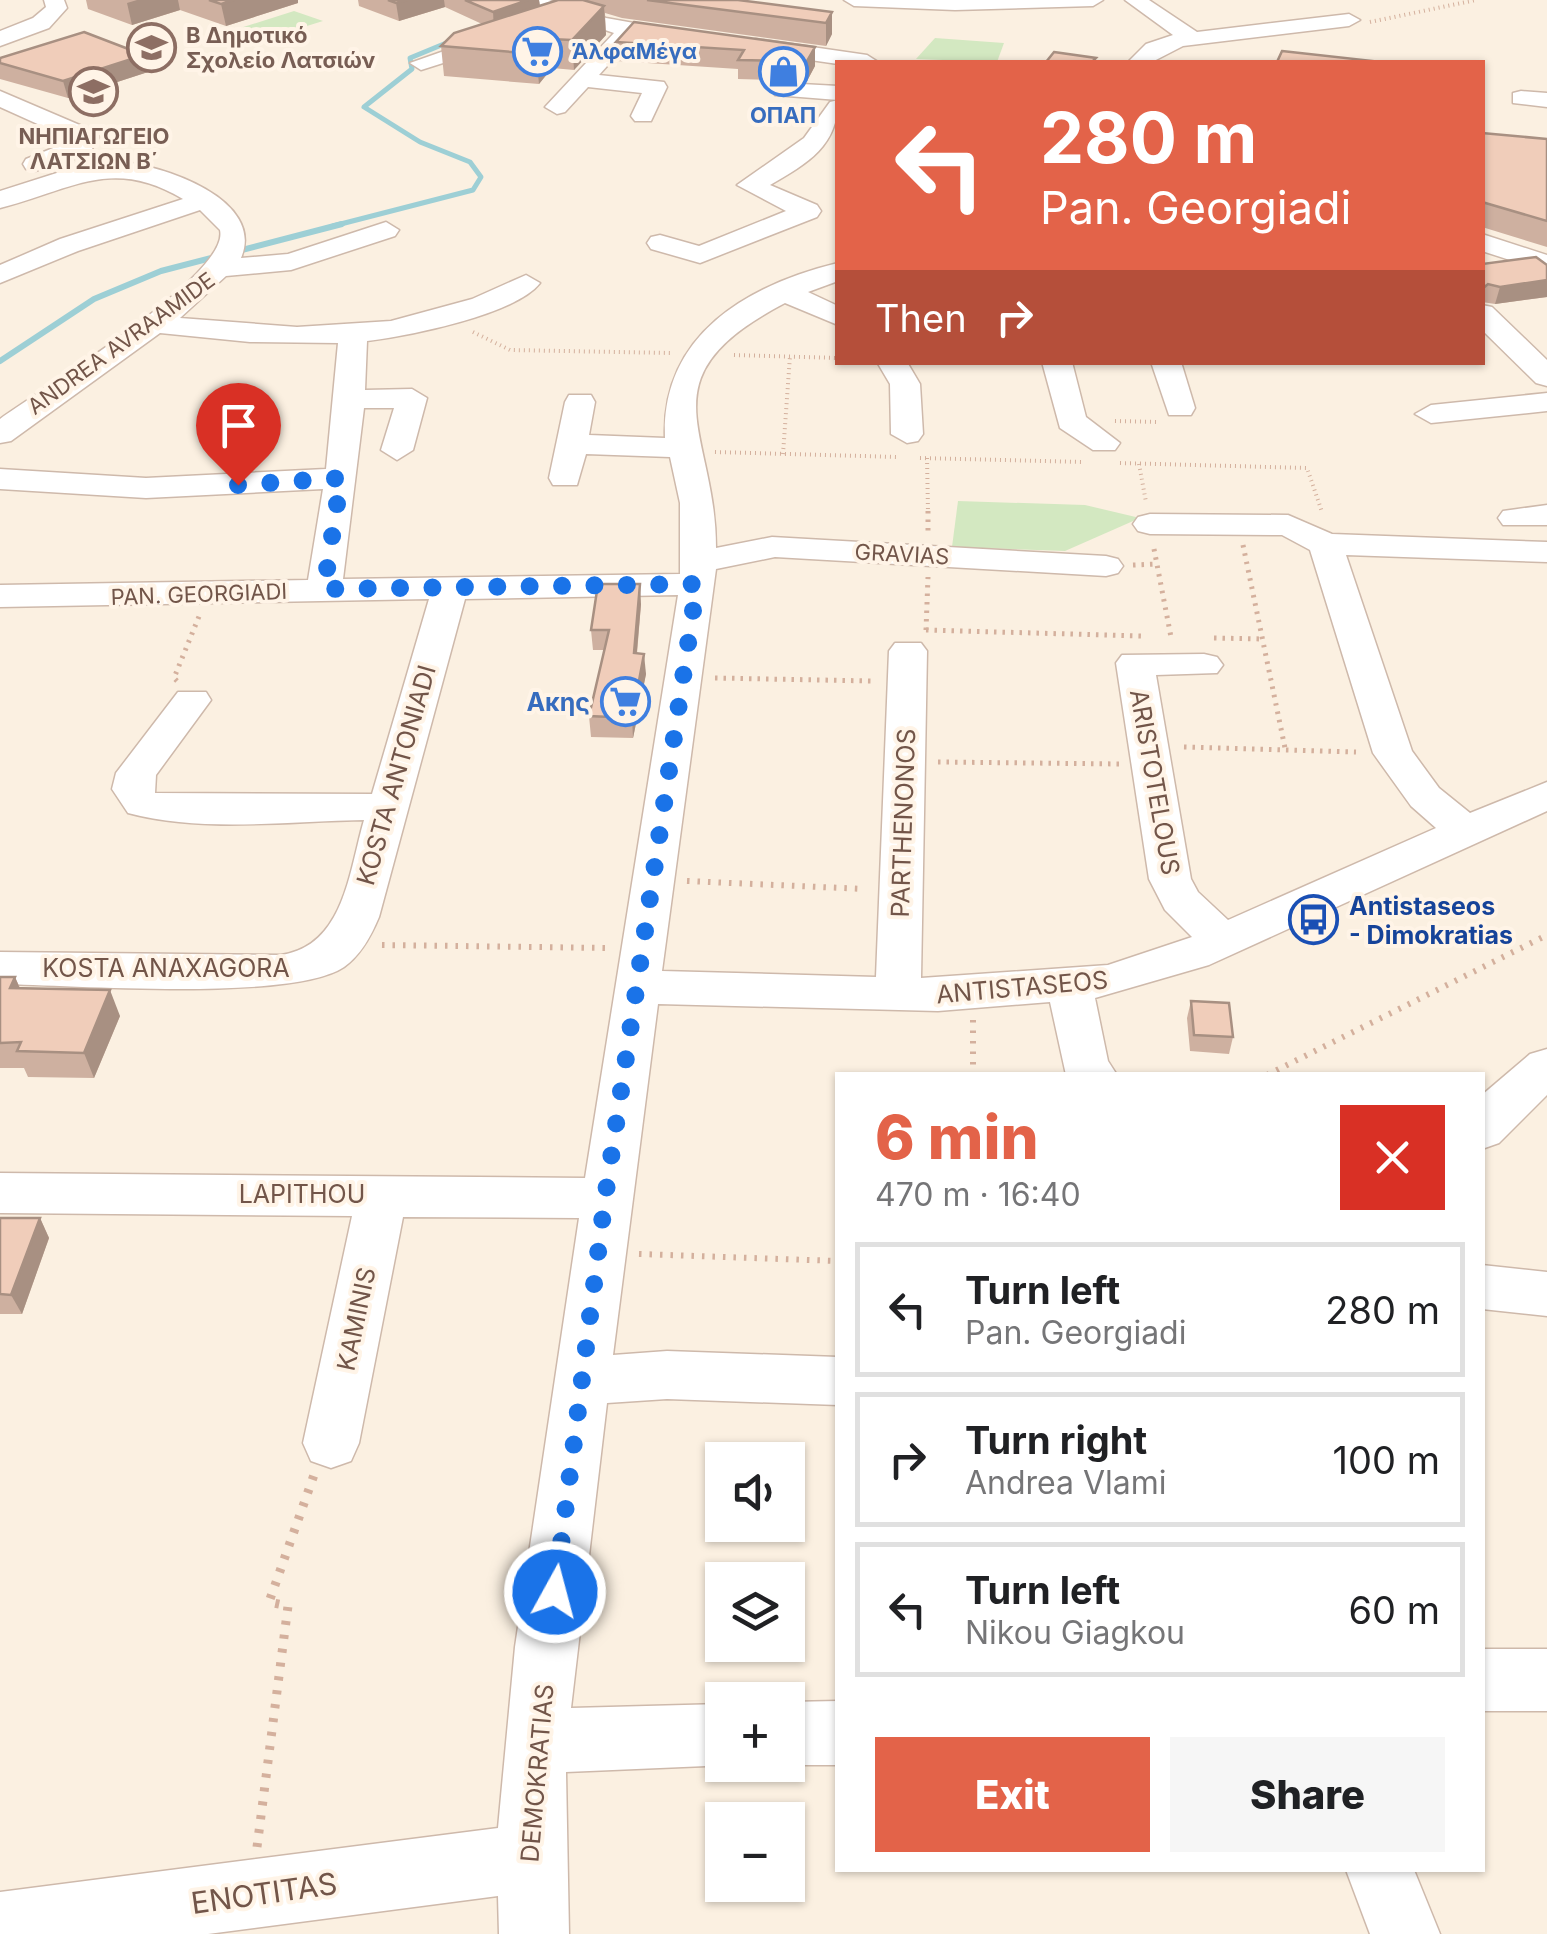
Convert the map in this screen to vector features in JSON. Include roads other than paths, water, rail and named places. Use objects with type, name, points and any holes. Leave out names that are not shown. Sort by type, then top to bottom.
[{"type":"street","points":[[0,40],[48,18],[57,8],[54,0]]},
{"type":"street","points":[[421,63],[576,15],[706,39],[629,30],[576,15],[528,0]]},
{"type":"street","points":[[854,0],[955,4],[1093,0]]},
{"type":"street","points":[[1135,0],[1192,38]]},
{"type":"street","points":[[1141,60],[1154,48],[1192,38],[1350,20]]},
{"type":"street","points":[[557,107],[629,30]]},
{"type":"street","points":[[738,44],[849,60]]},
{"type":"street","points":[[583,80],[656,87],[643,116]]},
{"type":"street","points":[[782,90],[835,93]]},
{"type":"street","points":[[0,98],[59,122],[87,140],[74,152],[0,176]]},
{"type":"street","points":[[1522,98],[1547,100]]},
{"type":"street","points":[[660,242],[700,255],[808,211],[750,185],[789,163],[834,120]]},
{"type":"street","points":[[0,200],[90,172],[126,166],[164,176],[227,222],[231,255],[291,262],[386,230]]},
{"type":"street","points":[[0,275],[68,245],[202,202]]},
{"type":"street","points":[[14,226],[68,245]]},
{"type":"street","points":[[1485,243],[1547,264]]},
{"type":"street","name":"ANDREA AVRAAMIDE","points":[[0,434],[154,324],[231,255]]},
{"type":"street","name":"DEMOKRATIAS","points":[[534,1934],[527,1858],[536,1740],[605,1198],[643,968],[698,572],[695,490],[684,450],[681,394],[697,354],[727,323],[784,292],[835,272]]},
{"type":"street","points":[[154,324],[274,336],[353,335],[446,318],[488,304],[526,283]]},
{"type":"street","points":[[784,292],[835,316]]},
{"type":"street","points":[[1488,325],[1547,377]]},
{"type":"street","points":[[324,589],[341,478],[353,335]]},
{"type":"street","points":[[894,365],[905,384],[907,434]]},
{"type":"street","points":[[1058,365],[1070,421],[1098,456]]},
{"type":"street","points":[[1167,365],[1180,408]]},
{"type":"street","points":[[350,398],[412,398],[397,450]]},
{"type":"street","points":[[565,478],[580,402]]},
{"type":"street","points":[[1431,414],[1547,402]]},
{"type":"street","points":[[572,444],[684,450]]},
{"type":"street","points":[[0,479],[146,488],[341,478]]},
{"type":"street","points":[[1150,524],[1288,525],[1331,553],[1547,552]]},
{"type":"street","name":"GRAVIAS","points":[[698,572],[772,546],[1106,566]]},
{"type":"street","points":[[1331,553],[1392,753],[1425,796],[1464,830]]},
{"type":"street","name":"PAN. GEORGIADI","points":[[3,601],[450,586],[698,572]]},
{"type":"street","name":"KOSTA ANTONIADI","points":[[336,950],[357,917],[450,586]]},
{"type":"street","name":"ARISTOTELOUS","points":[[1200,647],[1136,664],[1174,889],[1223,941]]},
{"type":"street","name":"PARTHENONOS","points":[[898,995],[905,761],[914,654]]},
{"type":"street","points":[[192,700],[136,773],[132,789],[142,804],[176,809],[385,808]]},
{"type":"street","name":"ANTISTASEOS","points":[[643,968],[898,995],[1070,988],[1128,976],[1223,941],[1547,796]]},
{"type":"street","name":"KOSTA ANAXAGORA","points":[[0,968],[280,971],[336,950]]},
{"type":"street","points":[[1070,988],[1086,1069],[1090,1072]]},
{"type":"street","points":[[1485,1127],[1547,1067]]},
{"type":"street","name":"LAPITHOU","points":[[0,1193],[605,1198]]},
{"type":"street","name":"KAMINIS","points":[[331,1443],[382,1195]]},
{"type":"street","points":[[1485,1287],[1547,1294]]},
{"type":"street","points":[[581,1381],[666,1375],[835,1381]]},
{"type":"street","points":[[1485,1680],[1547,1680]]},
{"type":"street","points":[[805,1734],[835,1733]]},
{"type":"street","points":[[536,1740],[705,1736]]},
{"type":"street","name":"ENOTITAS","points":[[0,1927],[527,1858]]},
{"type":"street","points":[[1381,1872],[1405,1934]]},
{"type":"waterway","points":[[333,226],[473,190],[481,177],[470,162],[420,142],[364,107],[412,69],[410,58],[456,39]]},
{"type":"waterway","points":[[0,361],[94,299],[161,271],[342,224]]},
{"type":"place","name":"Β Δημοτικό Σχολείο Λατσιών","points":[[151,48]]},
{"type":"place","name":"ΆλφαΜέγα","points":[[537,51]]},
{"type":"place","name":"ΟΠΑΠ","points":[[783,71]]},
{"type":"place","name":"ΝΗΠΙΑΓΩΓΕΙΟ ΛΑΤΣΙΩΝ Β΄","points":[[94,92]]},
{"type":"place","name":"Ακης","points":[[625,702]]},
{"type":"place","name":"Antistaseos - Dimokratias","points":[[1314,920]]}]
